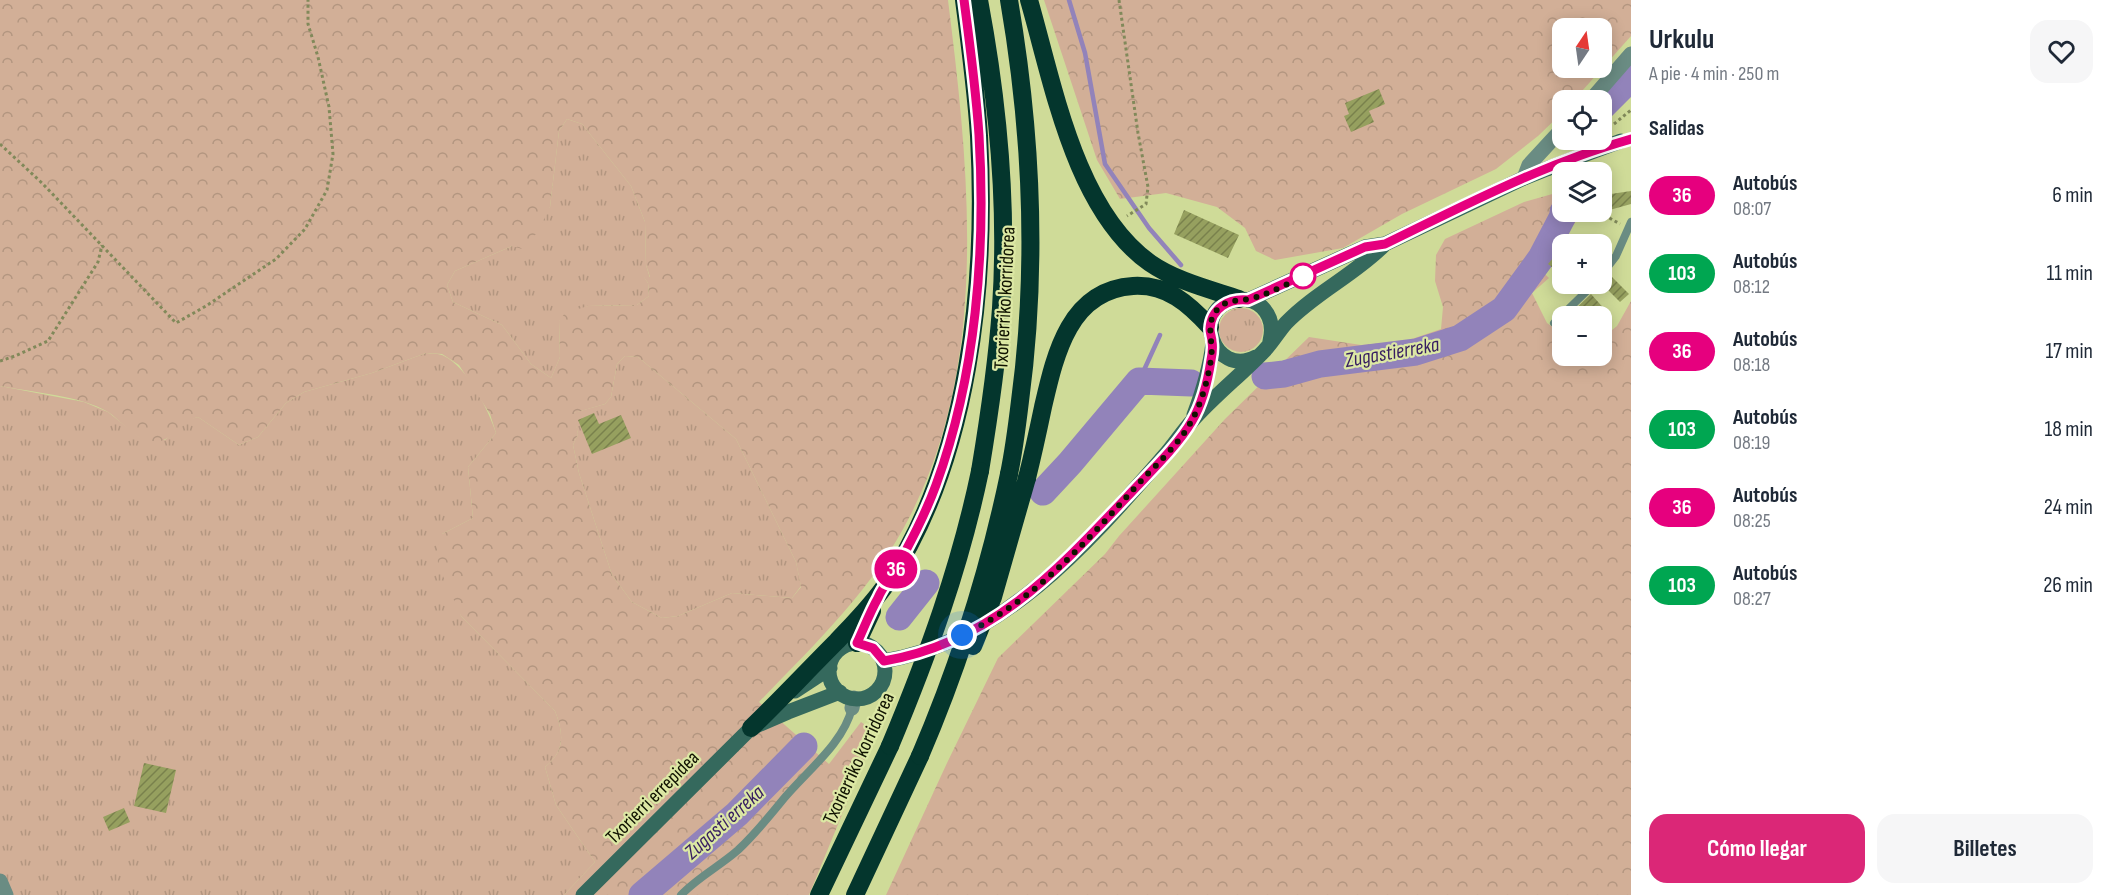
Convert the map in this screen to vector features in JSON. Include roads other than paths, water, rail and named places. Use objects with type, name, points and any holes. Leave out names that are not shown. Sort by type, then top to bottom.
[{"type":"highway","points":[[857,643],[879,595],[905,552],[935,487],[947,454],[970,346],[978,266],[980,166],[975,85],[964,0]]},
{"type":"highway","name":"Txorierriko korridorea","points":[[819,895],[890,746],[924,662],[949,594],[980,471],[998,336],[1002,238],[999,140],[979,0]]},
{"type":"highway","name":"Txorierriko korridorea","points":[[855,895],[942,706],[982,583],[999,522],[1009,474],[1027,335],[1031,227],[1027,129],[1009,0]]},
{"type":"highway","points":[[1029,0],[1077,160],[1094,196],[1113,226],[1149,262],[1169,274],[1244,299]]},
{"type":"highway","points":[[942,706],[964,670],[993,597],[1027,478],[1058,351],[1070,326],[1086,305],[1104,293],[1123,286],[1156,287],[1185,302],[1211,335]]},
{"type":"highway","points":[[751,728],[879,595]]},
{"type":"main road","points":[[1192,421],[1211,360],[1211,335],[1216,311],[1230,301],[1244,299],[1365,247],[1385,244],[1524,178],[1626,140]]},
{"type":"main road","points":[[884,661],[906,657],[949,641],[1001,614],[1029,594],[1095,531],[1165,455],[1192,421],[1259,355],[1310,300],[1374,256],[1385,244]]},
{"type":"main road","points":[[1244,299],[1263,308],[1269,316],[1272,324],[1270,342]]},
{"type":"main road","points":[[1211,335],[1217,350],[1233,360],[1242,361],[1259,355]]},
{"type":"main road","points":[[751,728],[788,711],[863,698],[872,694],[884,680],[884,661],[873,648],[857,643],[842,648],[832,660],[830,668],[832,681],[849,699]]},
{"type":"main road","points":[[777,703],[830,668]]},
{"type":"main road","name":"Txorierri errepidea","points":[[583,895],[751,728]]},
{"type":"street","points":[[1600,90],[1631,54]]},
{"type":"street","points":[[1524,178],[1529,165],[1552,140]]},
{"type":"street","points":[[0,881],[6,895]]},
{"type":"lane","points":[[1612,261],[1630,225]]},
{"type":"lane","points":[[1571,306],[1584,294]]},
{"type":"lane","points":[[681,895],[699,878],[737,851],[826,754],[850,718],[849,699]]},
{"type":"waterway","points":[[1069,0],[1085,53],[1105,164],[1149,228],[1181,265]]},
{"type":"waterway","name":"Zugastierreka","points":[[1612,97],[1631,78]]},
{"type":"waterway","name":"Zugastierreka","points":[[1265,376],[1284,374],[1320,364],[1416,352],[1460,338],[1504,309],[1541,258],[1560,222]]},
{"type":"waterway","points":[[1139,381],[1160,335]]},
{"type":"waterway","points":[[1043,492],[1139,381],[1191,383]]},
{"type":"waterway","points":[[899,617],[926,583]]},
{"type":"waterway","name":"Zugasti erreka","points":[[642,895],[737,814],[804,746]]}]
